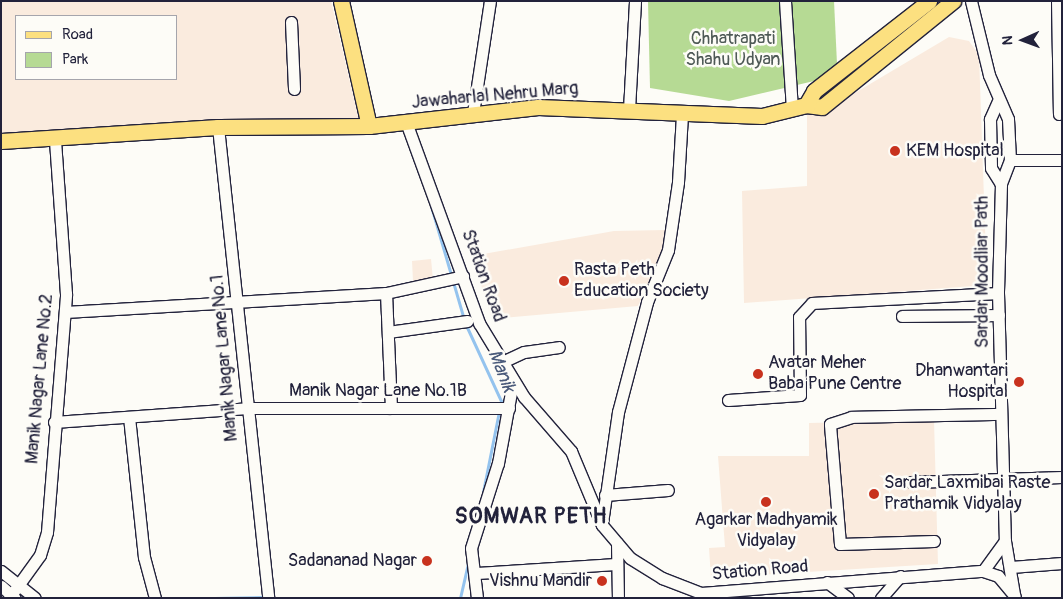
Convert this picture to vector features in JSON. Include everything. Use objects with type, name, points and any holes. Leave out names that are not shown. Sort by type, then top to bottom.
[{"type":"main road","points":[[341,1],[369,126]]},
{"type":"main road","points":[[799,107],[814,91],[928,1]]},
{"type":"main road","name":"Jawaharlal Nehru Marg","points":[[1,141],[56,139],[218,127],[369,126],[473,113],[630,100],[682,114],[762,116],[799,107],[822,107],[953,1]]},
{"type":"street","points":[[473,113],[490,1]]},
{"type":"street","points":[[630,100],[634,1]]},
{"type":"street","points":[[785,1],[799,107]]},
{"type":"street","name":"Sardar Moodliar Path","points":[[971,1],[998,101],[1008,119],[1010,160],[1001,184],[998,293],[1005,541],[1015,597]]},
{"type":"street","points":[[1057,1],[1059,114]]},
{"type":"street","points":[[291,22],[294,89]]},
{"type":"street","name":"Sardar Moodliar Path","points":[[998,101],[990,119],[991,168],[1001,184]]},
{"type":"street","points":[[602,525],[605,494],[628,370],[668,250],[678,182],[682,114]]},
{"type":"street","name":"Station Road","points":[[406,122],[427,175],[455,278],[500,363],[571,451],[602,525],[630,558],[662,578],[701,593],[983,571]]},
{"type":"street","name":"Manik Nagar Lane No.1","points":[[218,127],[268,591]]},
{"type":"street","name":"Manik Nagar Lane No.2","points":[[13,594],[40,555],[47,532],[54,422],[65,312],[56,139]]},
{"type":"street","points":[[1010,160],[1062,160]]},
{"type":"street","points":[[65,312],[238,300],[386,293],[455,278]]},
{"type":"street","points":[[386,293],[391,408]]},
{"type":"street","points":[[728,400],[800,396],[800,317],[812,303],[998,293]]},
{"type":"street","points":[[902,316],[999,315]]},
{"type":"street","points":[[388,332],[465,321]]},
{"type":"street","points":[[500,363],[524,352],[559,347]]},
{"type":"street","points":[[477,598],[477,573],[471,548],[487,508],[502,408],[513,381]]},
{"type":"street","name":"Manik Nagar Lane No.1B","points":[[54,422],[247,408],[502,408]]},
{"type":"street","points":[[934,541],[840,544],[836,538],[830,424],[851,417],[1000,414]]},
{"type":"street","points":[[130,417],[144,557],[155,598]]},
{"type":"street","points":[[910,482],[1062,478]]},
{"type":"street","points":[[605,494],[668,490]]},
{"type":"street","points":[[1005,541],[983,571],[998,576],[1015,597]]},
{"type":"street","points":[[617,543],[618,598]]},
{"type":"street","points":[[1011,567],[1062,563]]},
{"type":"street","points":[[477,573],[616,564]]},
{"type":"street","points":[[1,571],[13,594]]},
{"type":"street","points":[[881,598],[900,576]]},
{"type":"street","points":[[828,582],[848,598]]},
{"type":"street","points":[[1,586],[13,594],[35,598]]},
{"type":"shaded area","points":[[1,1],[331,1],[360,125],[1,139]]},
{"type":"shaded area","name":"KEM Hospital","points":[[949,37],[969,41],[979,55],[987,285],[744,303],[742,191],[807,186],[807,115],[828,109]]},
{"type":"shaded area","name":"Rasta Peth Education Society","points":[[665,230],[663,250],[638,306],[492,319],[472,256],[614,231]]},
{"type":"shaded area","points":[[431,259],[433,280],[413,281],[412,261]]},
{"type":"shaded area","name":"Sardar Laxmibai Raste Prathamik Vidyalay","points":[[934,420],[938,564],[711,578],[709,548],[725,547],[718,456],[809,456],[809,423]]},
{"type":"green space","name":"Chhatrapati Shahu Udyan","points":[[648,1],[834,1],[837,64],[814,81],[729,101],[650,88]]},
{"type":"waterway","name":"Manik","points":[[431,206],[465,323],[501,401],[483,492]]},
{"type":"waterway","name":"Manik","points":[[460,598],[468,562]]},
{"type":"waterway","name":"Manik","points":[[214,598],[265,597]]},
{"type":"place","name":"KEM Hospital","points":[[895,151]]},
{"type":"place","name":"Rasta Peth Education Society","points":[[564,281]]},
{"type":"place","name":"Avatar Meher Baba Pune Centre","points":[[758,374]]},
{"type":"place","name":"Dhanwantari Hospital","points":[[1019,382]]},
{"type":"place","name":"Sardar Laxmibai Raste Prathamik Vidyalay","points":[[874,494]]},
{"type":"place","name":"Agarkar Madhyamik Vidyalay","points":[[766,502]]},
{"type":"place","name":"Sadananad Nagar","points":[[427,561]]},
{"type":"place","name":"Vishnu Mandir","points":[[602,581]]},
{"type":"district","name":"SOMWAR PETH","points":[[531,517]]}]
